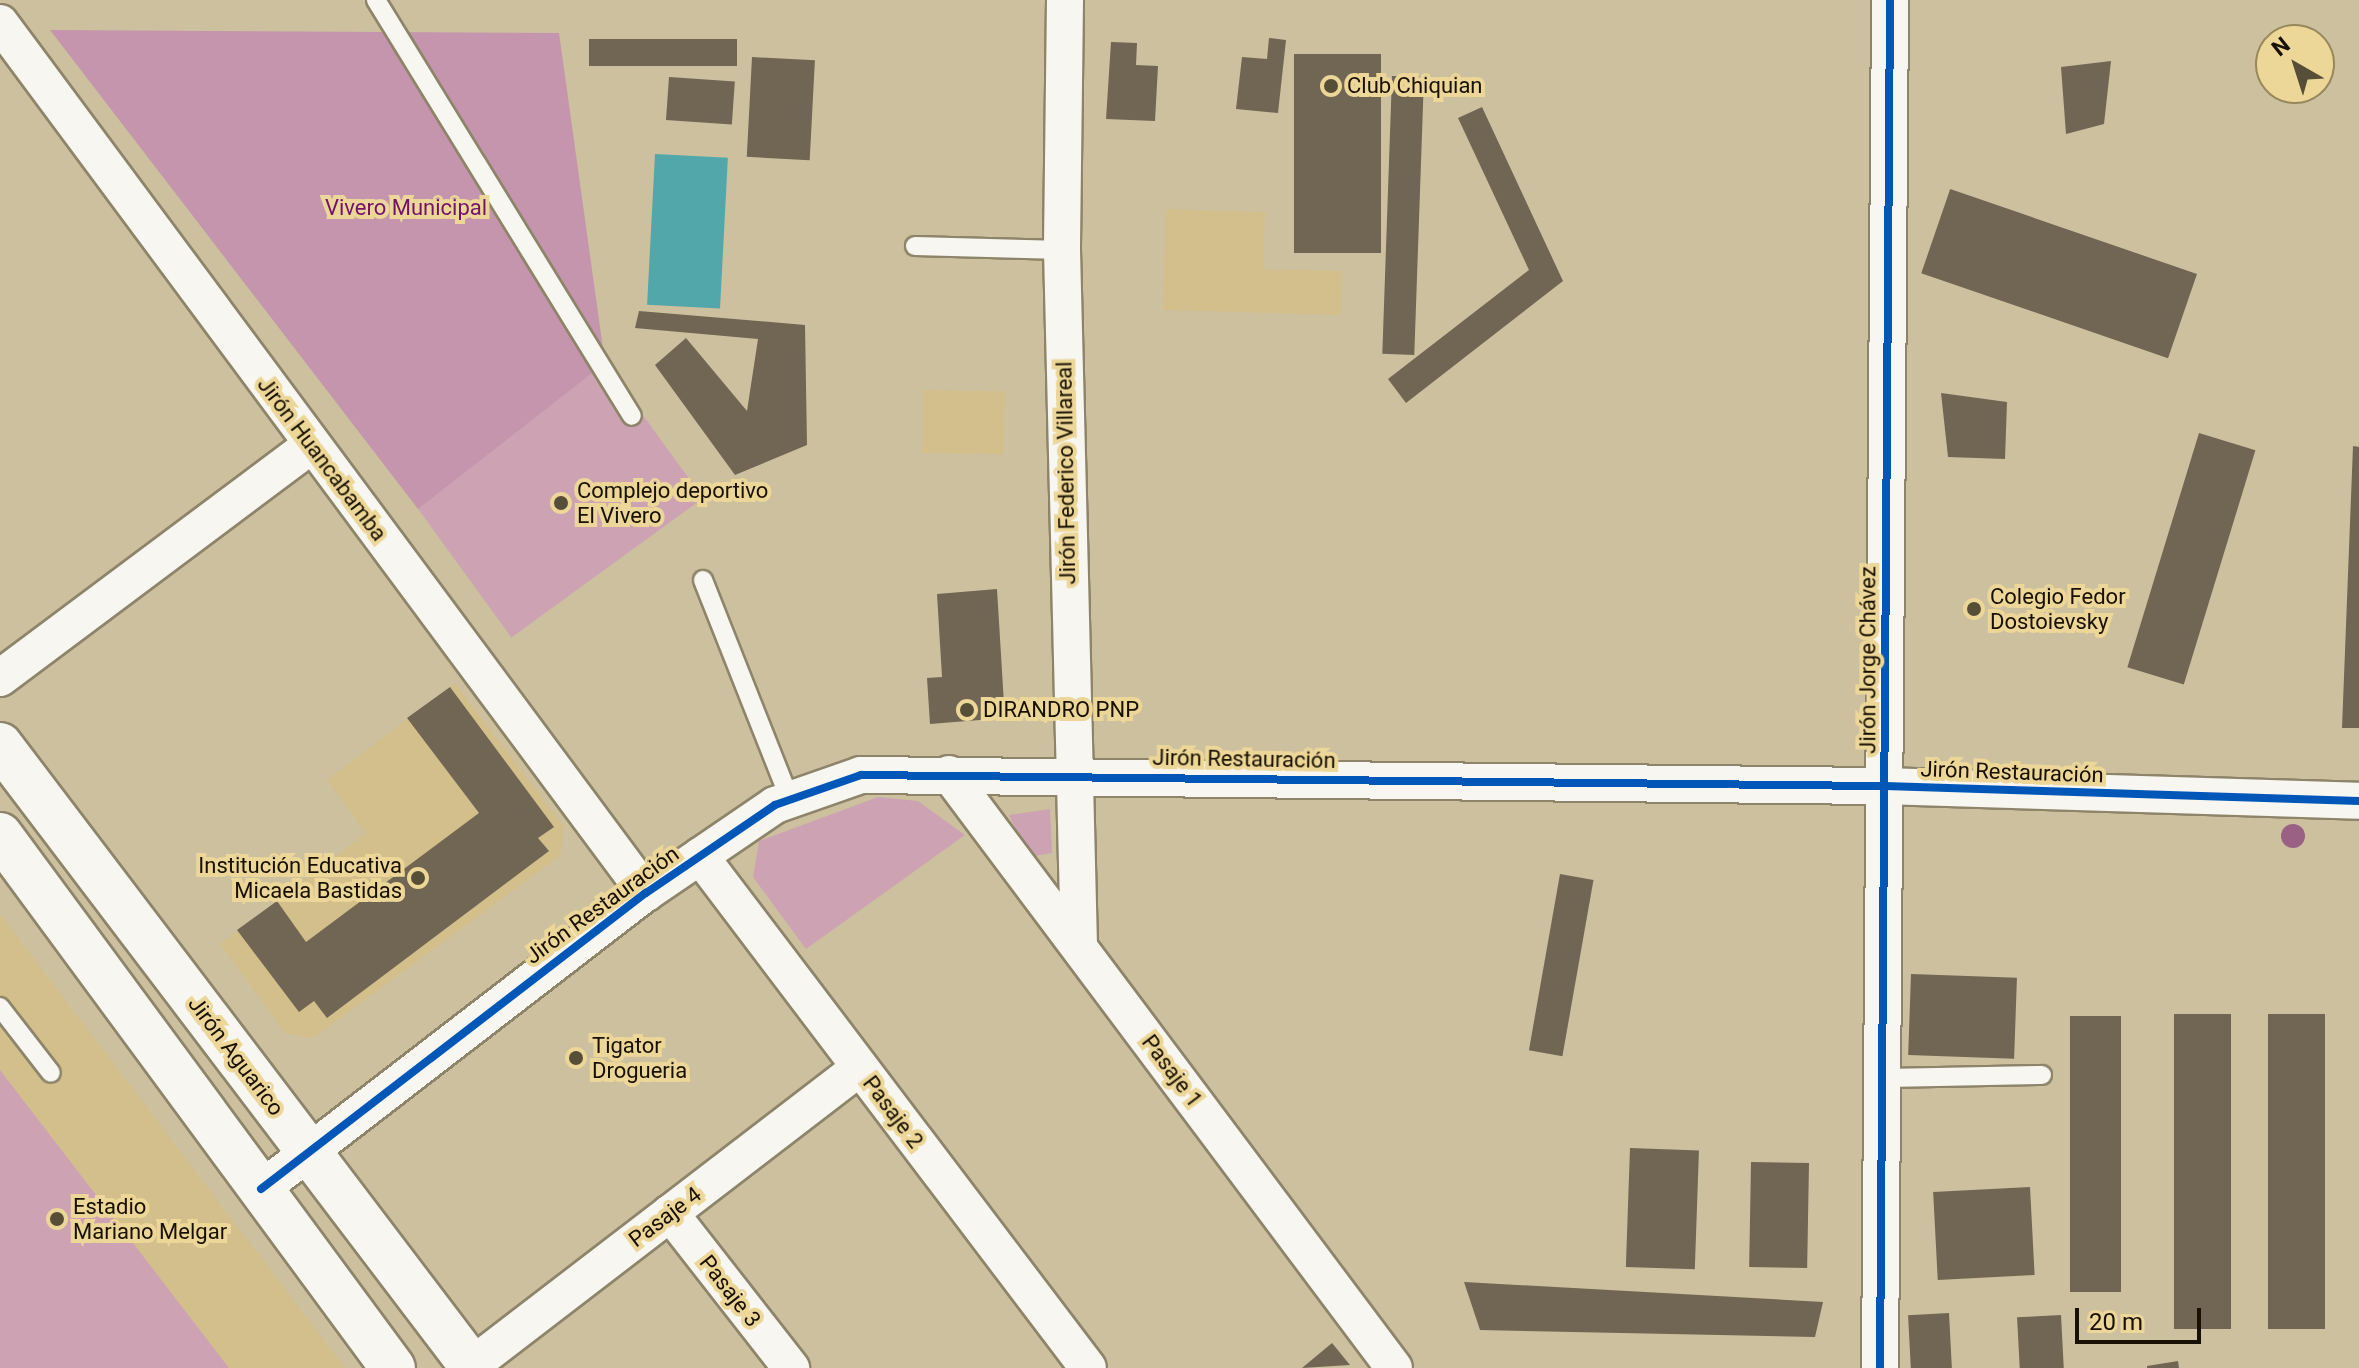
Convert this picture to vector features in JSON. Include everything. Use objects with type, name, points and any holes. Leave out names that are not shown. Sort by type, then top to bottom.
[{"type":"main road","name":"Jirón Aguarico","points":[[0,745],[472,1367]]},
{"type":"main road","points":[[3,845],[393,1368]]},
{"type":"street","points":[[0,13],[6,0]]},
{"type":"street","name":"Jirón Federico Villareal","points":[[1065,0],[1062,250],[1072,775],[1079,946]]},
{"type":"street","name":"Jirón Jorge Chávez","points":[[1880,1368],[1890,0]]},
{"type":"street","name":"Jirón Huancabamba","points":[[0,23],[646,893]]},
{"type":"street","points":[[0,678],[311,445]]},
{"type":"street","name":"Pasaje 1","points":[[949,774],[1394,1368]]},
{"type":"street","name":"Jirón Restauración","points":[[261,1189],[646,893],[790,800],[861,775],[1885,786],[2359,801]]},
{"type":"street","name":"Pasaje 2","points":[[700,856],[1088,1368]]},
{"type":"street","name":"Pasaje 4","points":[[472,1367],[859,1068]]},
{"type":"street","name":"Pasaje 3","points":[[670,1213],[791,1368]]},
{"type":"lane","points":[[376,0],[632,416]]},
{"type":"lane","points":[[915,246],[1062,250]]},
{"type":"lane","points":[[703,580],[790,800]]},
{"type":"lane","points":[[0,1007],[51,1073]]},
{"type":"lane","points":[[1883,1078],[2042,1075]]},
{"type":"shaded area","points":[[1166,209],[1265,212],[1263,269],[1342,271],[1341,315],[1163,310]]},
{"type":"shaded area","name":"Complejo deportivo El Vivero","points":[[605,363],[703,498],[511,637],[413,502]]},
{"type":"shaded area","points":[[923,390],[1005,391],[1004,454],[922,453]]},
{"type":"shaded area","name":"Institución Educativa Micaela Bastidas","points":[[455,683],[564,827],[560,856],[313,1038],[285,1033],[220,944],[366,833],[327,780]]},
{"type":"shaded area","points":[[878,797],[918,801],[965,835],[806,949],[753,877],[759,841]]},
{"type":"shaded area","points":[[1050,809],[1052,853],[1029,857],[1009,815]]},
{"type":"shaded area","points":[[0,914],[345,1368],[0,1368]]},
{"type":"shaded area","name":"Estadio Mariano Melgar","points":[[0,1070],[229,1368],[0,1368]]},
{"type":"green space","name":"Vivero Municipal","points":[[50,30],[559,33],[605,363],[418,509]]},
{"type":"water","points":[[655,154],[728,158],[720,309],[647,305]]},
{"type":"building","points":[[1269,38],[1286,40],[1278,113],[1236,109],[1242,57],[1267,59]]},
{"type":"building","points":[[589,39],[737,39],[737,66],[589,66]]},
{"type":"building","points":[[1111,42],[1137,43],[1136,65],[1158,66],[1155,121],[1106,119]]},
{"type":"building","points":[[1294,54],[1381,54],[1381,253],[1294,253]]},
{"type":"building","points":[[752,57],[815,60],[810,160],[747,157]]},
{"type":"building","points":[[2111,61],[2104,124],[2066,134],[2061,67]]},
{"type":"building","points":[[1392,76],[1424,77],[1414,355],[1382,354]]},
{"type":"building","points":[[669,77],[735,82],[732,124],[666,120]]},
{"type":"building","points":[[1482,107],[1563,281],[1406,403],[1388,379],[1529,270],[1458,118]]},
{"type":"building","points":[[1950,189],[2197,274],[2168,358],[1921,273]]},
{"type":"building","points":[[639,311],[805,325],[807,445],[735,475],[655,365],[686,338],[747,411],[758,339],[635,328]]},
{"type":"building","points":[[1941,393],[2007,402],[2005,459],[1948,457]]},
{"type":"building","points":[[2199,433],[2255,450],[2184,685],[2127,667]]},
{"type":"building","points":[[2353,446],[2359,447],[2359,728],[2342,728]]},
{"type":"building","points":[[997,589],[1004,704],[991,705],[992,719],[930,724],[927,678],[942,677],[937,594]]},
{"type":"building","points":[[450,687],[554,827],[538,838],[549,851],[327,1018],[314,1001],[299,1012],[237,930],[277,901],[306,942],[479,813],[407,718]]},
{"type":"building","points":[[1560,874],[1593,880],[1562,1056],[1529,1050]]},
{"type":"building","points":[[1911,974],[2017,978],[2014,1059],[1908,1055]]},
{"type":"building","points":[[2174,1014],[2231,1014],[2231,1329],[2174,1329]]},
{"type":"building","points":[[2268,1014],[2325,1014],[2325,1329],[2268,1329]]},
{"type":"building","points":[[2070,1016],[2121,1016],[2121,1292],[2070,1292]]},
{"type":"building","points":[[1630,1148],[1699,1150],[1695,1269],[1626,1267]]},
{"type":"building","points":[[1751,1162],[1809,1163],[1807,1268],[1749,1267]]},
{"type":"building","points":[[2030,1187],[2035,1275],[1938,1280],[1933,1192]]},
{"type":"building","points":[[1464,1282],[1823,1302],[1815,1337],[1480,1330]]},
{"type":"building","points":[[1949,1313],[1952,1368],[1911,1368],[1908,1315]]},
{"type":"building","points":[[2061,1315],[2064,1368],[2020,1368],[2017,1317]]},
{"type":"building","points":[[1332,1343],[1350,1365],[1302,1368]]},
{"type":"building","points":[[2178,1361],[2179,1368],[2147,1368],[2147,1366]]},
{"type":"cycle path","points":[[1880,1368],[1890,0]]},
{"type":"cycle path","points":[[261,1189],[646,893],[775,805],[861,775],[1885,786],[2359,801]]},
{"type":"place","name":"Club Chiquian","points":[[1331,86]]},
{"type":"place","name":"Complejo deportivo El Vivero","points":[[561,503]]},
{"type":"place","name":"Colegio Fedor Dostoievsky","points":[[1974,609]]},
{"type":"place","name":"DIRANDRO PNP","points":[[967,710]]},
{"type":"place","name":"Institución Educativa Micaela Bastidas","points":[[418,878]]},
{"type":"place","name":"Tigator Drogueria","points":[[576,1058]]},
{"type":"place","name":"Estadio Mariano Melgar","points":[[57,1219]]}]
